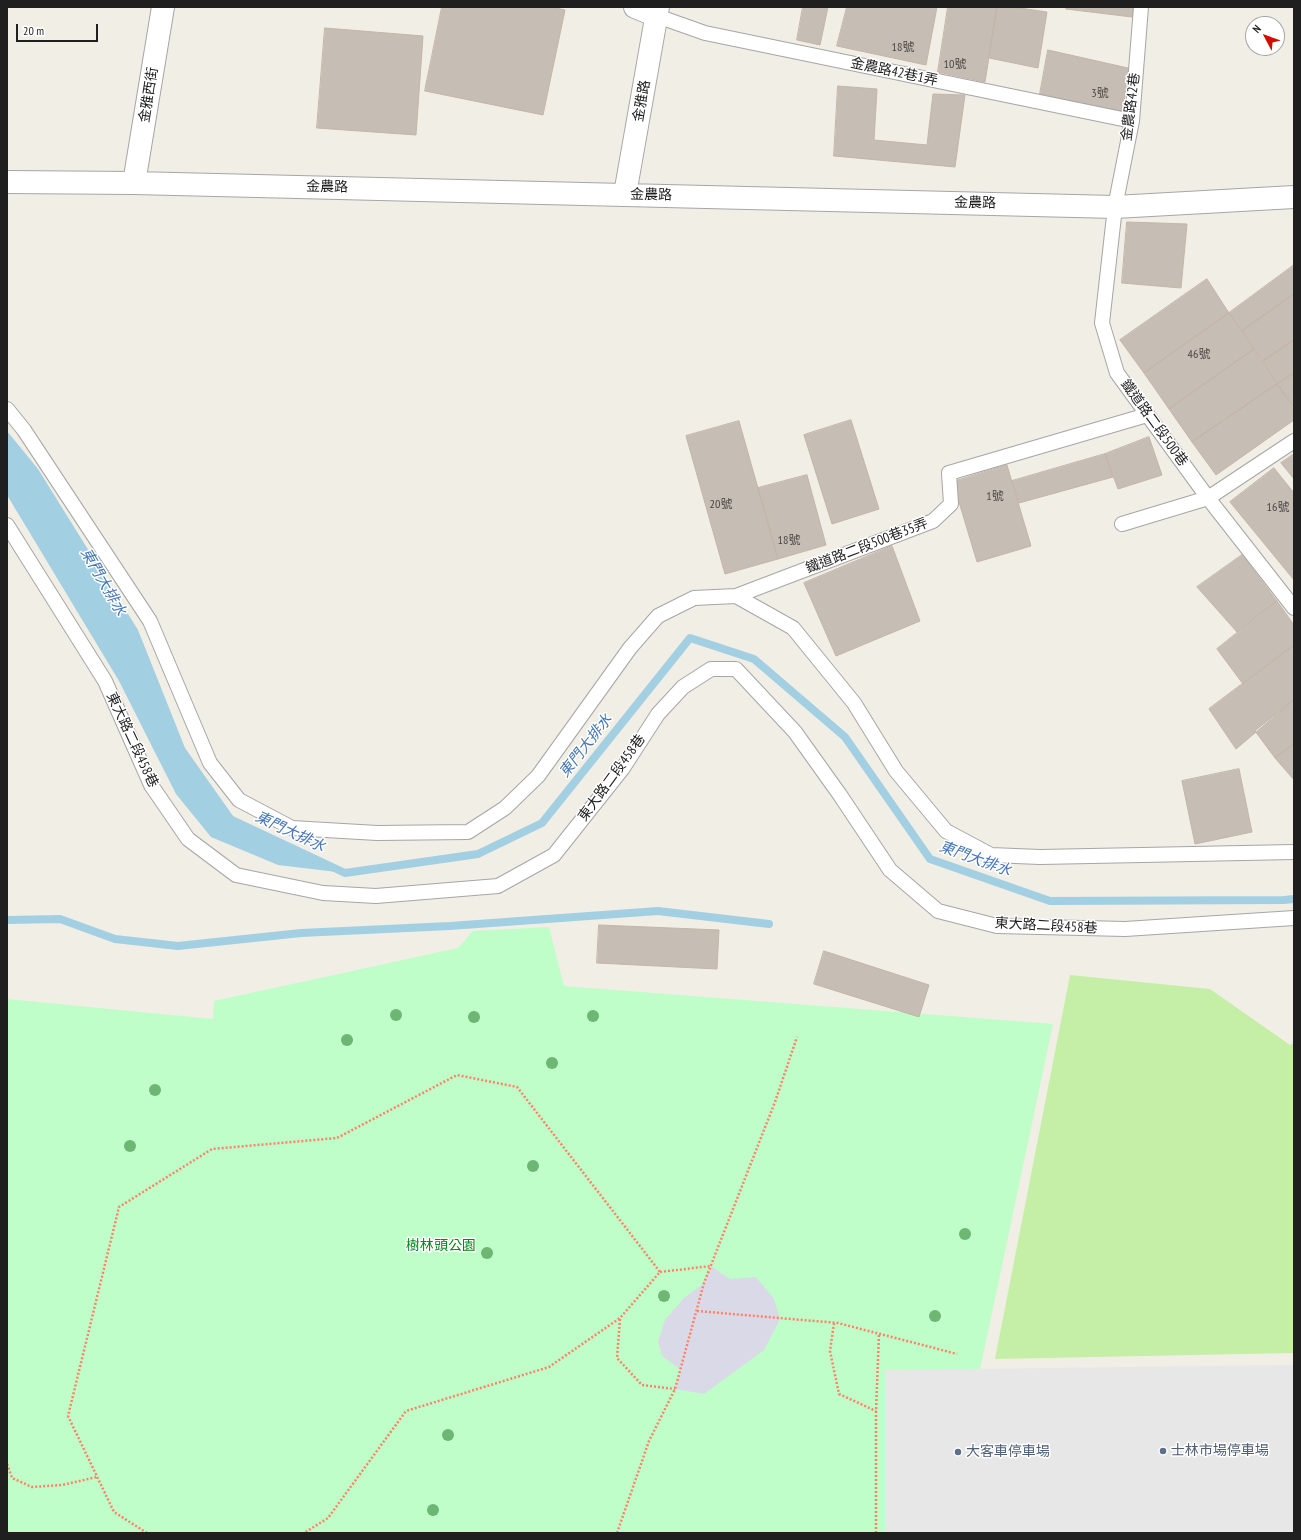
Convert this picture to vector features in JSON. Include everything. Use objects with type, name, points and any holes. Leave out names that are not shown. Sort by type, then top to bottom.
[{"type":"street","name":"金雅西街","points":[[134,183],[163,7]]},
{"type":"street","points":[[635,7],[658,12]]},
{"type":"street","name":"金雅路","points":[[625,194],[658,12]]},
{"type":"street","name":"金農路","points":[[7,182],[134,183],[625,194],[1115,207],[1294,197]]},
{"type":"lane","name":"金農路42巷","points":[[1115,207],[1132,121],[1141,7]]},
{"type":"lane","name":"金農路42巷1弄","points":[[658,12],[704,33],[1132,121]]},
{"type":"lane","name":"鐵道路二段500巷","points":[[1115,207],[1102,323],[1117,373],[1208,498],[1294,608]]},
{"type":"lane","points":[[7,409],[24,430],[150,621],[210,763],[239,800],[292,828],[377,833],[468,832],[505,808],[538,776],[630,648],[658,616],[694,598],[736,596],[793,628],[854,703],[896,772],[946,831],[991,855],[1040,857],[1294,852]]},
{"type":"lane","name":"鐵道路二段500巷35弄","points":[[736,596],[933,521],[952,504],[949,473],[1147,415]]},
{"type":"lane","points":[[1122,524],[1208,498],[1294,441]]},
{"type":"lane","name":"東大路二段458巷","points":[[7,525],[105,681],[151,785],[188,839],[236,875],[323,893],[376,896],[498,886],[554,855],[623,768],[658,714],[683,687],[711,669],[736,669],[795,732],[840,795],[890,870],[938,911],[997,926],[1125,929],[1294,918]]},
{"type":"path","points":[[617,1533],[649,1441],[675,1389],[704,1283],[775,1102],[797,1037]]},
{"type":"path","points":[[147,1533],[114,1512],[68,1416],[119,1207],[212,1148],[336,1138],[457,1075],[517,1087],[660,1272]]},
{"type":"path","points":[[304,1533],[328,1518],[406,1411],[549,1367],[620,1318],[660,1272],[711,1266]]},
{"type":"path","points":[[697,1311],[834,1322],[957,1354]]},
{"type":"path","points":[[620,1318],[617,1358],[642,1385],[675,1389]]},
{"type":"path","points":[[834,1322],[830,1351],[839,1394],[876,1411]]},
{"type":"path","points":[[876,1533],[876,1411],[879,1334]]},
{"type":"path","points":[[7,1464],[12,1478],[32,1487],[62,1485],[97,1477]]},
{"type":"green space","name":"樹林頭公園","points":[[549,927],[564,986],[1053,1024],[980,1370],[885,1371],[885,1533],[7,1533],[7,999],[213,1019],[214,1001],[458,948],[473,931]]},
{"type":"green space","points":[[1070,975],[1210,989],[1290,1045],[1294,1043],[1294,1353],[995,1359]]},
{"type":"shaded area","points":[[711,1266],[730,1279],[756,1277],[774,1299],[780,1319],[764,1350],[704,1394],[675,1389],[681,1370],[662,1356],[658,1341],[665,1320],[684,1298],[704,1283]]},
{"type":"shaded area","name":"士林市場停車場","points":[[1294,1365],[1294,1533],[885,1533],[885,1370]]},
{"type":"water","points":[[7,431],[38,469],[138,630],[185,748],[238,823],[345,873],[278,865],[211,837],[176,794],[119,681],[7,495]]},
{"type":"building","points":[[442,7],[551,7],[565,10],[543,115],[425,91]]},
{"type":"building","points":[[803,7],[828,7],[820,45],[797,40]]},
{"type":"building","points":[[847,7],[937,7],[926,65],[837,46]]},
{"type":"building","points":[[948,7],[997,7],[985,82],[938,72]]},
{"type":"building","points":[[997,7],[1013,7],[1047,12],[1038,68],[989,58]]},
{"type":"building","points":[[1067,7],[1134,7],[1132,17],[1066,9]]},
{"type":"building","points":[[325,28],[423,36],[416,135],[317,128]]},
{"type":"building","points":[[1048,50],[1128,68],[1123,112],[1040,94]]},
{"type":"building","points":[[838,86],[877,89],[874,140],[927,145],[933,94],[965,95],[955,167],[834,156]]},
{"type":"building","points":[[1127,222],[1187,224],[1181,288],[1122,283]]},
{"type":"building","points":[[1294,265],[1294,294],[1242,331],[1229,313]]},
{"type":"building","points":[[1207,279],[1229,313],[1144,373],[1120,340]]},
{"type":"building","points":[[1294,294],[1294,340],[1263,361],[1242,331]]},
{"type":"building","points":[[1229,313],[1254,349],[1169,409],[1144,373]]},
{"type":"building","points":[[1294,340],[1294,373],[1277,384],[1263,361]]},
{"type":"building","points":[[1254,349],[1277,384],[1192,442],[1169,409]]},
{"type":"building","points":[[1294,373],[1294,407],[1277,384]]},
{"type":"building","points":[[1277,384],[1294,407],[1294,420],[1216,475],[1192,442]]},
{"type":"building","points":[[851,420],[879,509],[832,524],[804,435]]},
{"type":"building","points":[[739,421],[778,559],[725,574],[686,436]]},
{"type":"building","points":[[1149,437],[1162,475],[1118,489],[1105,454]]},
{"type":"building","points":[[1105,454],[1113,477],[1019,503],[1012,481]]},
{"type":"building","points":[[1294,454],[1294,479],[1281,463]]},
{"type":"building","points":[[1007,465],[1031,546],[977,562],[953,482]]},
{"type":"building","points":[[1274,468],[1294,493],[1294,580],[1230,502]]},
{"type":"building","points":[[807,475],[826,545],[778,559],[758,488]]},
{"type":"building","points":[[892,546],[920,621],[836,656],[804,583]]},
{"type":"building","points":[[1242,555],[1277,601],[1237,632],[1197,587]]},
{"type":"building","points":[[1277,601],[1294,625],[1294,645],[1243,684],[1217,649]]},
{"type":"building","points":[[1294,645],[1294,700],[1236,749],[1209,709]]},
{"type":"building","points":[[1294,700],[1294,744],[1275,758],[1255,731]]},
{"type":"building","points":[[1294,744],[1294,780],[1275,758]]},
{"type":"building","points":[[1239,769],[1252,832],[1195,844],[1182,781]]},
{"type":"building","points":[[599,925],[719,930],[717,969],[597,963]]},
{"type":"building","points":[[824,951],[929,985],[919,1017],[814,984]]},
{"type":"waterway","name":"東門大排水","points":[[228,818],[345,873],[478,854],[542,823],[690,638],[754,659],[845,737],[930,859],[1050,901],[1294,899]]},
{"type":"waterway","points":[[7,920],[60,919],[115,939],[178,946],[301,933],[450,926],[658,911],[769,924]]},
{"type":"place","name":"士林市場停車場","points":[[1163,1451]]},
{"type":"place","name":"大客車停車場","points":[[958,1452]]}]
